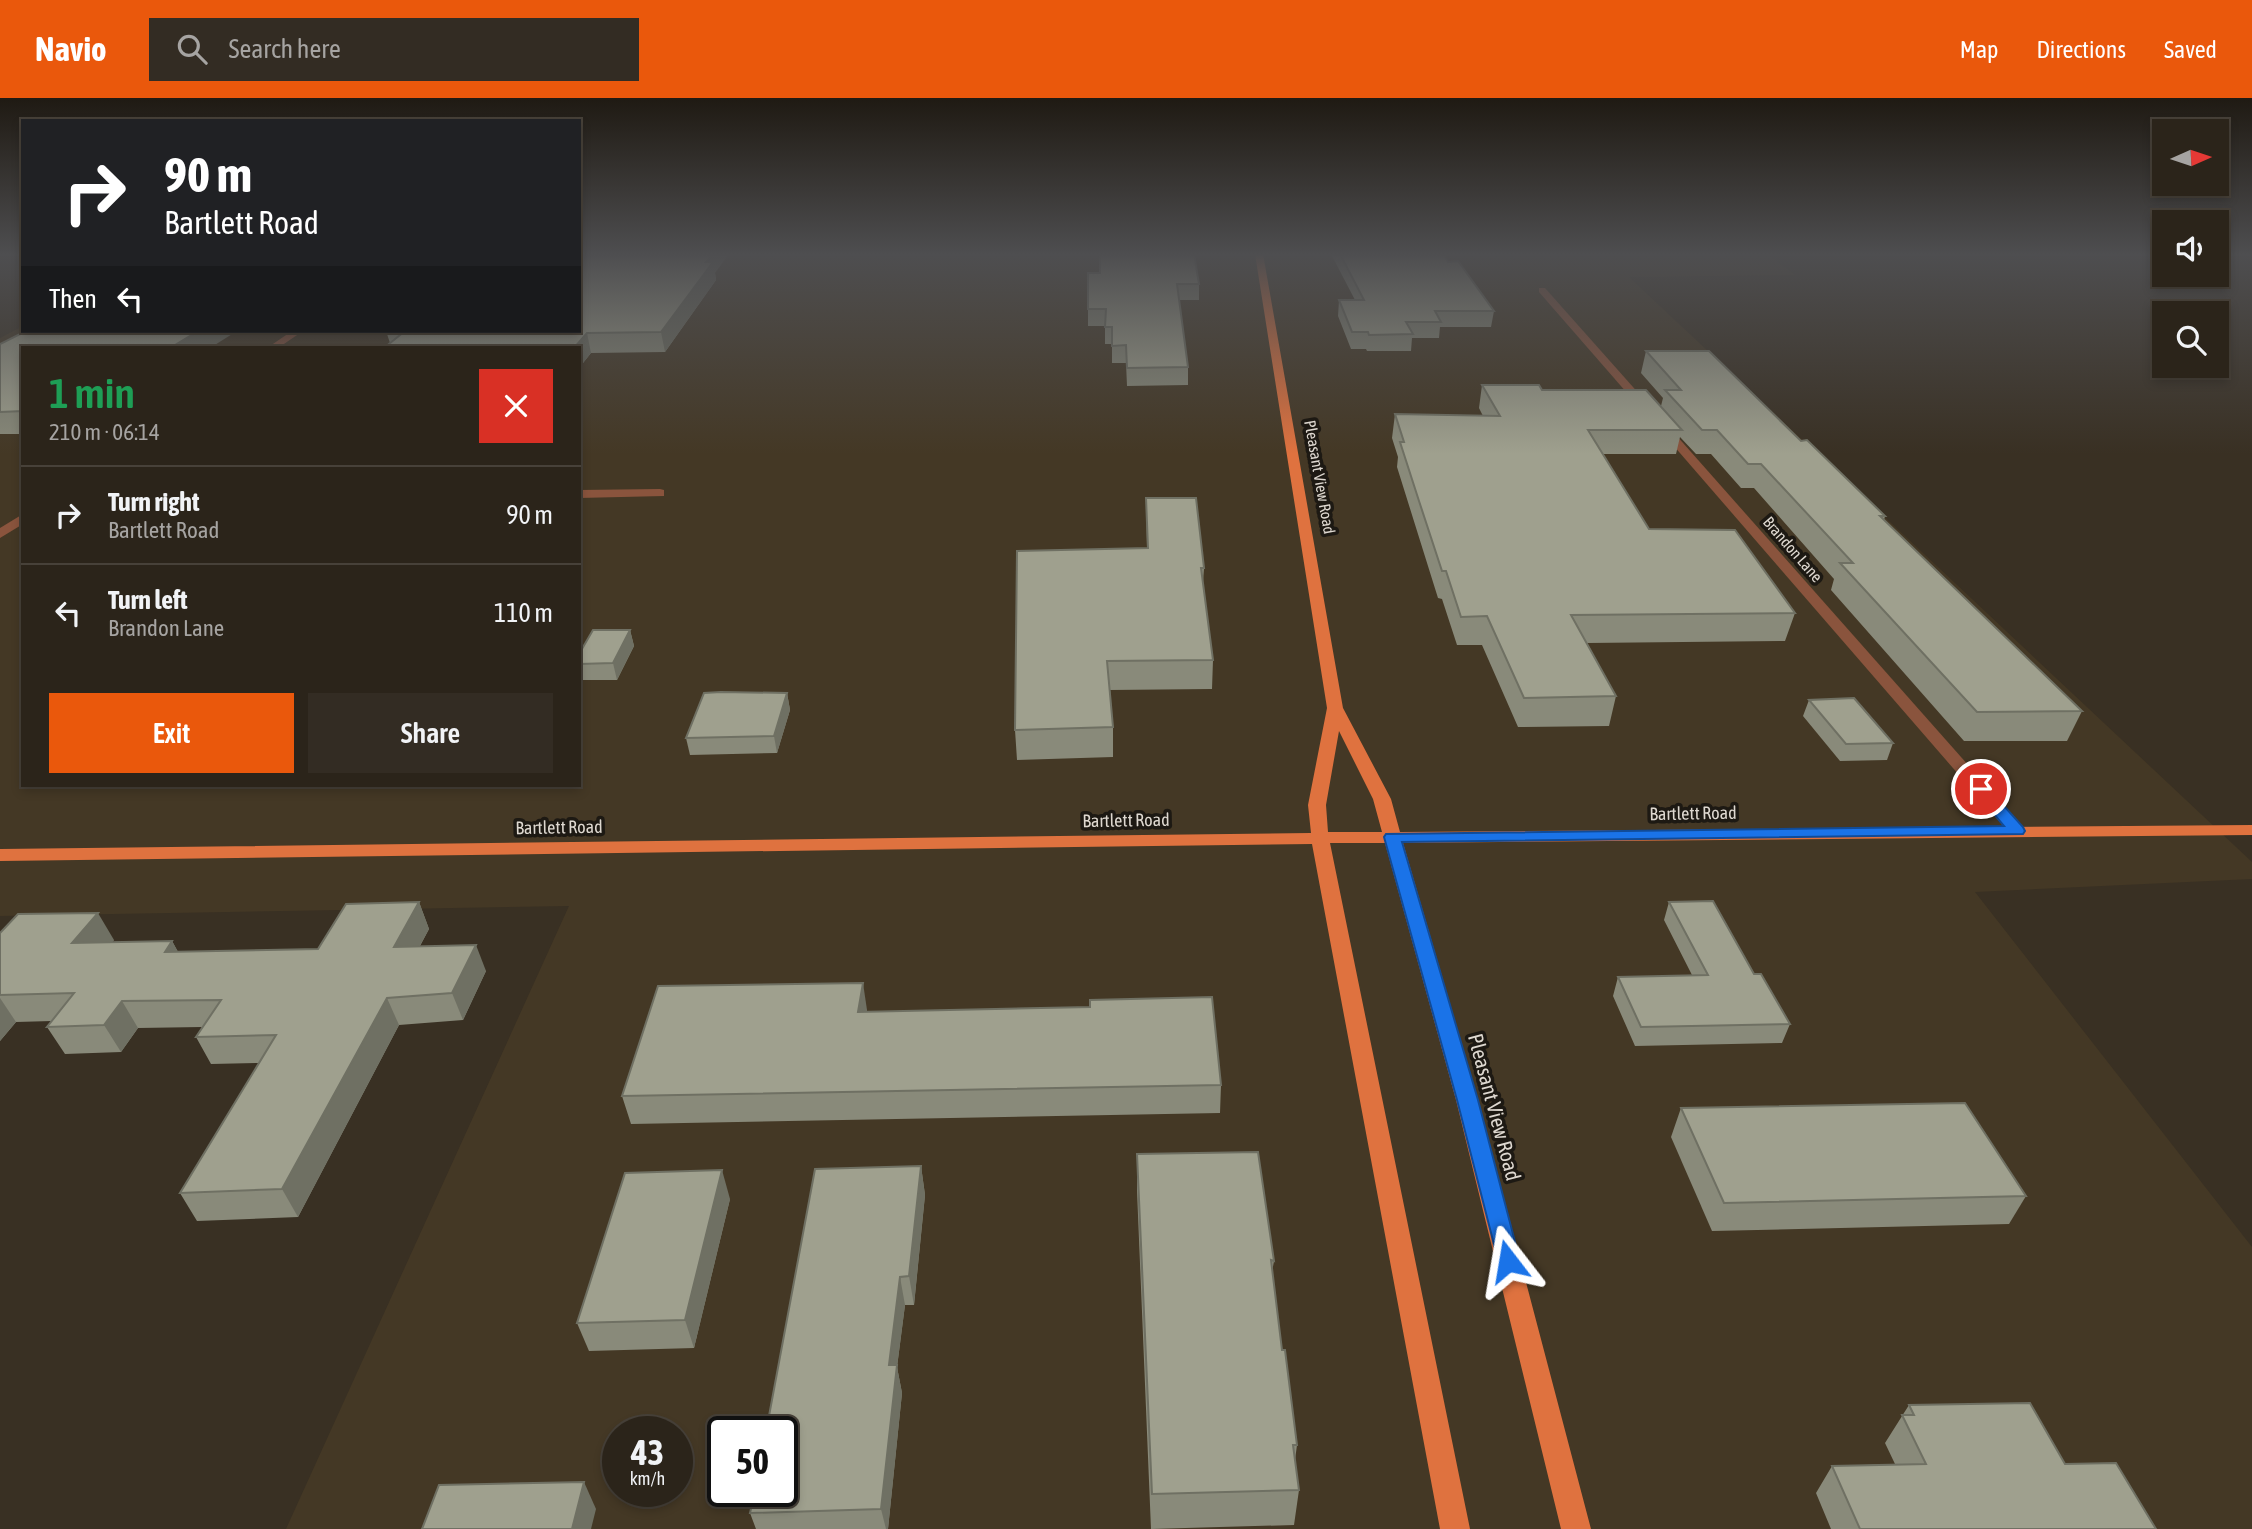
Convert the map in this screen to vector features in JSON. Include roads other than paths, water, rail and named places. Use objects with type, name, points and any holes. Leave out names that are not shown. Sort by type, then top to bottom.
[{"type":"main road","name":"Pleasant View Road","points":[[1270,321],[1335,708],[1382,799],[1467,1100],[1576,1529]]},
{"type":"main road","name":"Pleasant View Road","points":[[1335,708],[1317,805],[1320,838],[1455,1529]]},
{"type":"main road","name":"Bartlett Road","points":[[0,855],[1392,837],[2252,830]]},
{"type":"street","name":"Brandon Lane","points":[[1569,321],[2017,831]]},
{"type":"street","points":[[275,346],[295,333]]},
{"type":"street","points":[[581,494],[660,493]]},
{"type":"street","points":[[0,534],[21,519]]}]
